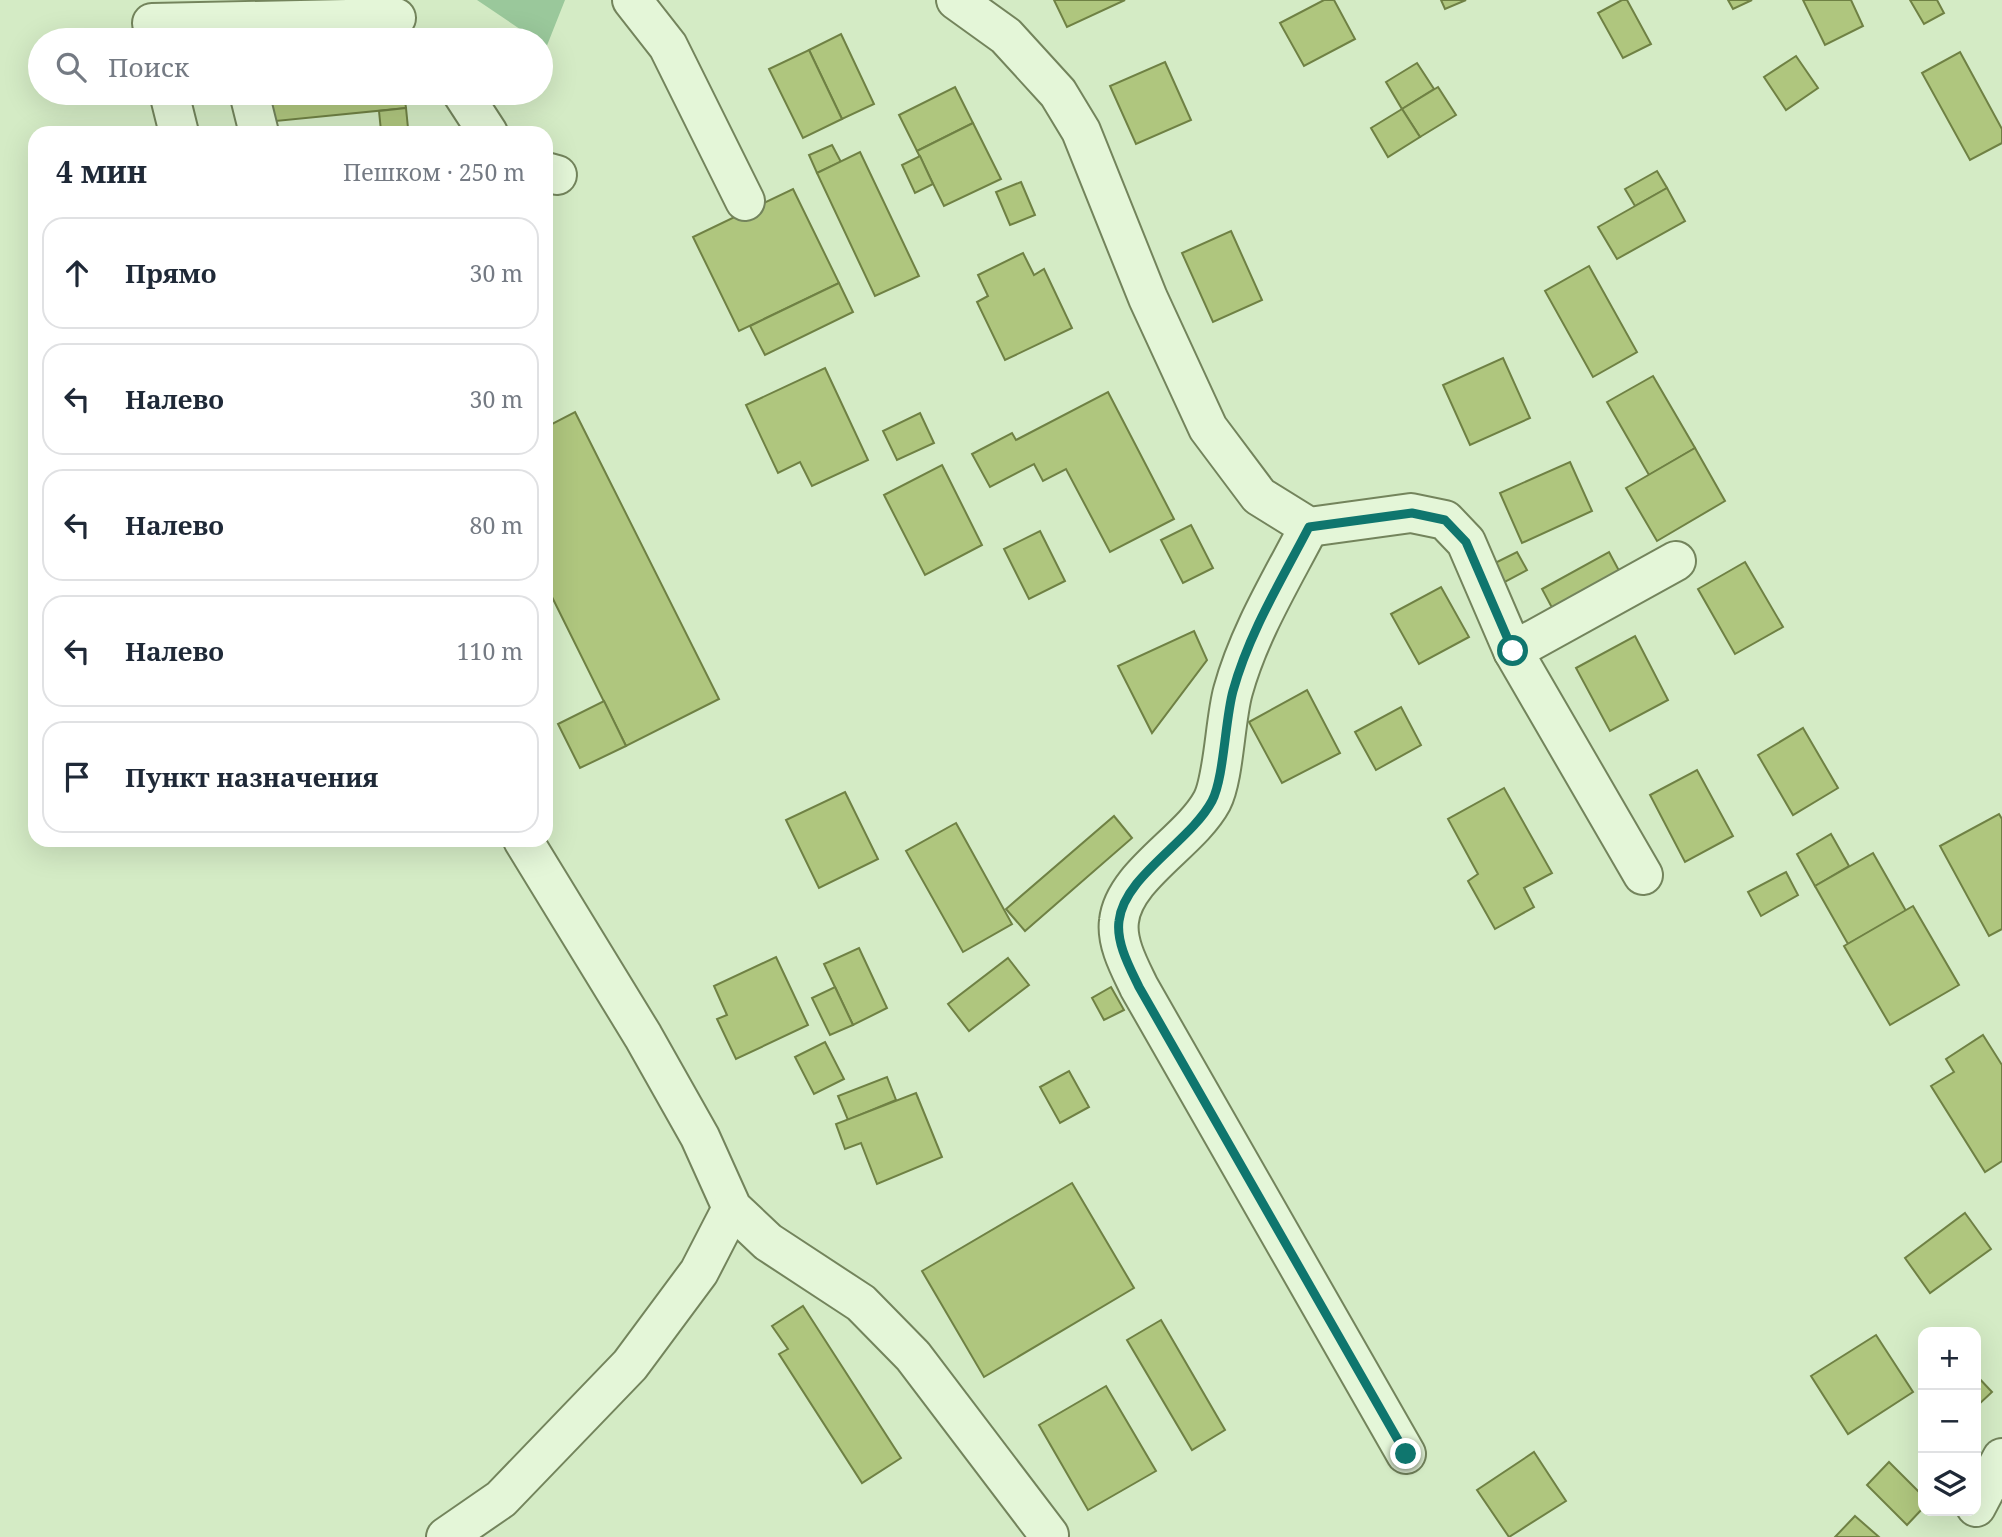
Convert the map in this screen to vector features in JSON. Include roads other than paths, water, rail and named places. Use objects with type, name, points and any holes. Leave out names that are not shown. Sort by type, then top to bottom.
[{"type":"street","points":[[632,0],[668,46],[745,201]]},
{"type":"street","points":[[956,0],[1006,36],[1058,93],[1081,131],[1148,298],[1208,428],[1259,496],[1309,527],[1412,513],[1445,520],[1466,542],[1513,651],[1643,875]]},
{"type":"street","points":[[271,28],[396,18]]},
{"type":"street","points":[[153,21],[210,28]]},
{"type":"street","points":[[172,105],[177,126]]},
{"type":"street","points":[[252,105],[257,126]]},
{"type":"street","points":[[470,105],[483,126]]},
{"type":"street","points":[[1309,527],[1256,628],[1233,692],[1213,799],[1190,832],[1136,883],[1119,921],[1125,957],[1139,987],[1406,1454]]},
{"type":"street","points":[[1513,651],[1676,561]]},
{"type":"street","points":[[527,847],[643,1036],[701,1137],[732,1208],[768,1242],[861,1303],[914,1356],[1049,1535]]},
{"type":"street","points":[[446,1537],[501,1499],[630,1365],[699,1272],[732,1208]]},
{"type":"street","points":[[1981,1498],[2002,1458]]},
{"type":"street","points":[[1962,1537],[1972,1516]]}]
